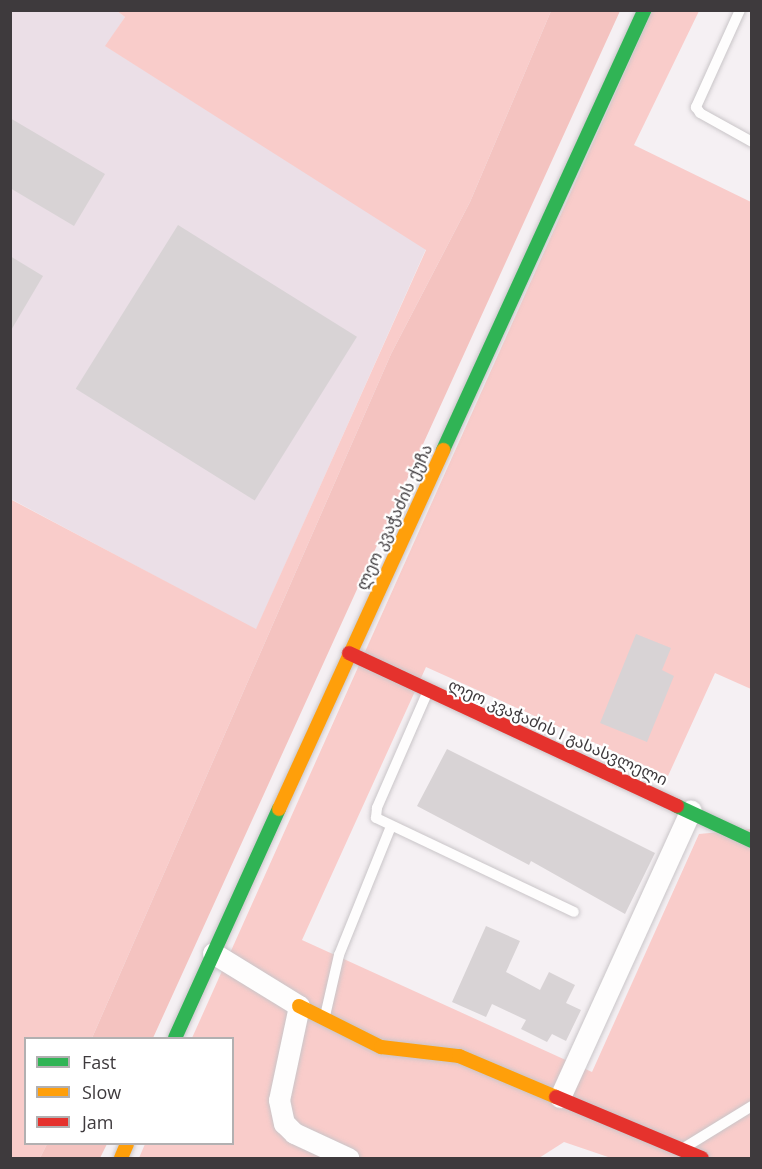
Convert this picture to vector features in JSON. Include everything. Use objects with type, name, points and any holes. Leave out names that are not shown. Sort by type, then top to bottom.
[{"type":"main road","name":"ლეო კვაჭაძის ქუჩა","points":[[175,1037],[644,10]]},
{"type":"main road","name":"ლეო კვაჭაძის I გასასვლელი","points":[[350,653],[428,691],[691,810],[752,841]]},
{"type":"main road","points":[[299,1006],[325,1016],[381,1047],[459,1056],[560,1097],[679,1151],[702,1158]]},
{"type":"street","points":[[560,1097],[691,810]]},
{"type":"street","points":[[213,952],[299,1006],[279,1100],[284,1123],[294,1133],[348,1158]]},
{"type":"lane","points":[[740,10],[696,107],[700,113],[752,142]]},
{"type":"lane","points":[[428,691],[377,808],[376,818],[574,912]]},
{"type":"lane","points":[[325,1016],[339,955],[391,826]]},
{"type":"lane","points":[[679,1151],[752,1106]]},
{"type":"shaded area","points":[[10,11],[117,11],[125,17],[106,46],[426,249],[256,630],[11,499]]},
{"type":"shaded area","points":[[117,11],[551,11],[470,202],[391,354],[92,1037],[24,1037],[24,1145],[46,1145],[40,1158],[10,1158],[10,499],[256,629],[426,250],[105,46],[125,17]]},
{"type":"shaded area","points":[[551,11],[620,11],[153,1037],[92,1037],[391,354],[470,202]]},
{"type":"shaded area","points":[[652,11],[699,11],[634,145],[751,202],[751,689],[715,673],[668,776],[426,667],[302,940],[592,1072],[699,834],[751,829],[751,1158],[611,1158],[564,1142],[539,1158],[139,1158],[145,1145],[234,1145],[234,1037],[192,1037]]},
{"type":"shaded area","points":[[46,1145],[106,1145],[100,1158],[40,1158]]},
{"type":"building","points":[[10,118],[105,174],[74,226],[10,188]]},
{"type":"building","points":[[178,225],[357,337],[255,500],[76,389]]},
{"type":"building","points":[[10,256],[43,276],[10,332]]},
{"type":"building","points":[[636,634],[671,648],[662,670],[674,676],[647,742],[600,723]]},
{"type":"building","points":[[447,749],[655,853],[625,914],[531,861],[529,865],[417,806]]},
{"type":"building","points":[[486,926],[520,941],[506,972],[540,990],[549,972],[575,985],[566,1003],[581,1010],[566,1041],[552,1034],[547,1042],[521,1029],[526,1020],[492,1004],[486,1017],[452,1002]]},
{"type":"traffic: fast","points":[[443,450],[644,10]]},
{"type":"traffic: fast","points":[[677,806],[752,841]]},
{"type":"traffic: fast","points":[[175,1037],[279,809]]},
{"type":"traffic: slow","points":[[279,809],[443,450]]},
{"type":"traffic: slow","points":[[299,1006],[381,1047],[459,1056],[556,1097]]},
{"type":"traffic: slow","points":[[121,1158],[127,1145]]},
{"type":"traffic: jam","points":[[349,653],[677,806]]},
{"type":"traffic: jam","points":[[556,1097],[702,1158]]}]
